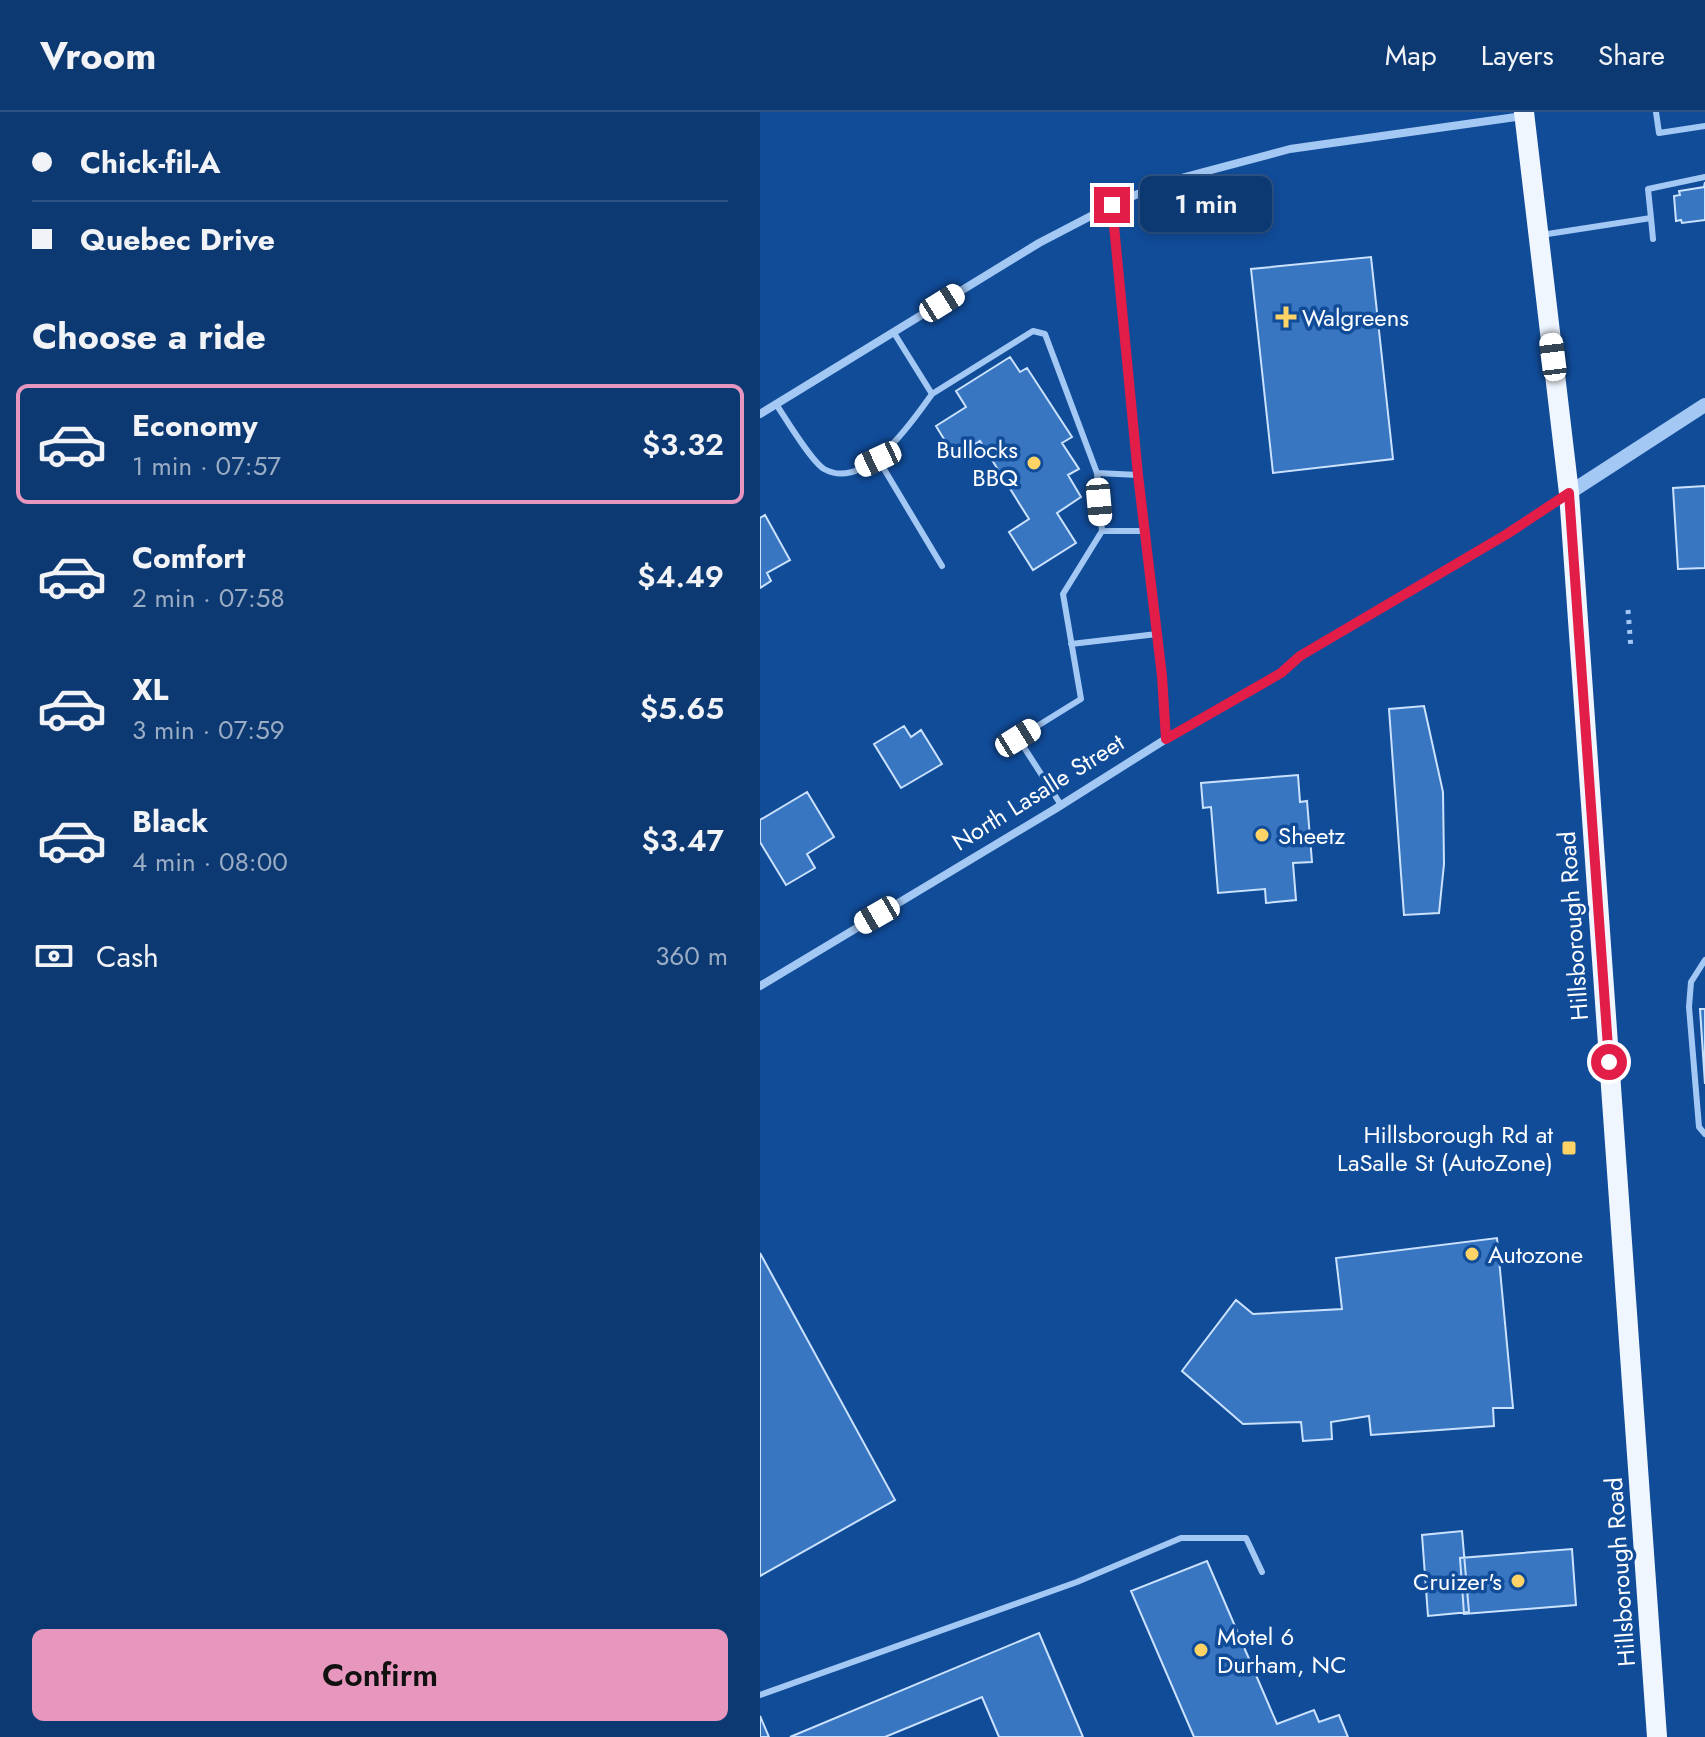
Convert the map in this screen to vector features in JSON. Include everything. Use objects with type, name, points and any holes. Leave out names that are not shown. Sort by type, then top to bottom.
[{"type":"main road","name":"Hillsborough Road","points":[[1524,114],[1569,493],[1657,1737]]},
{"type":"street","points":[[760,414],[1039,243],[1112,205],[1191,174],[1290,149],[1524,114]]},
{"type":"street","points":[[1112,205],[1166,739]]},
{"type":"street","name":"North Lasalle Street","points":[[760,986],[1166,739],[1281,673],[1300,656],[1507,534],[1705,405]]},
{"type":"lane","points":[[1656,112],[1659,133],[1705,126]]},
{"type":"lane","points":[[1653,239],[1648,189],[1705,177]]},
{"type":"lane","points":[[1539,235],[1651,218]]},
{"type":"lane","points":[[776,404],[823,469],[845,474],[878,459],[932,394],[1033,331],[1045,334],[1097,473],[1102,531],[1063,594],[1081,699],[1018,738],[1061,805]]},
{"type":"lane","points":[[894,333],[932,394]]},
{"type":"lane","points":[[878,459],[942,566]]},
{"type":"lane","points":[[1097,473],[1138,475]]},
{"type":"lane","points":[[1102,531],[1145,531]]},
{"type":"lane","points":[[1071,644],[1157,634]]},
{"type":"lane","points":[[1705,960],[1691,982],[1689,1007],[1699,1127],[1705,1134]]},
{"type":"lane","points":[[760,1695],[1077,1582],[1181,1538],[1246,1538],[1262,1572]]},
{"type":"path","points":[[1628,610],[1631,649]]},
{"type":"building","points":[[1705,182],[1705,220],[1676,221],[1674,196],[1680,195],[1679,191],[1704,187]]},
{"type":"building","name":"Walgreens","points":[[1371,257],[1393,459],[1273,473],[1251,269]]},
{"type":"building","name":"Bullocks BBQ","points":[[1010,357],[1020,372],[1027,368],[1072,437],[1062,443],[1079,469],[1068,475],[1081,497],[1057,513],[1076,543],[1033,570],[1009,532],[1029,519],[980,441],[955,457],[936,426],[966,407],[956,391]]},
{"type":"building","points":[[1705,486],[1705,568],[1678,569],[1673,488]]},
{"type":"building","points":[[765,515],[790,560],[767,573],[771,581],[760,588],[760,518]]},
{"type":"building","name":"Sheetz","points":[[1424,706],[1443,792],[1444,864],[1439,913],[1404,915],[1389,709]]},
{"type":"building","points":[[904,726],[911,737],[921,730],[942,764],[901,788],[874,744]]},
{"type":"building","name":"Sheetz","points":[[1298,775],[1300,802],[1307,801],[1312,862],[1293,863],[1296,900],[1266,903],[1265,889],[1218,893],[1211,807],[1203,808],[1201,783]]},
{"type":"building","points":[[807,792],[834,837],[807,854],[815,868],[786,885],[760,842],[760,820]]},
{"type":"building","points":[[1700,1009],[1705,1009],[1705,1084]]},
{"type":"building","points":[[1497,1238],[1513,1408],[1493,1408],[1494,1426],[1371,1435],[1369,1416],[1331,1422],[1332,1439],[1303,1441],[1301,1422],[1243,1424],[1182,1371],[1236,1300],[1253,1314],[1342,1309],[1336,1258]]},
{"type":"building","points":[[760,1253],[895,1500],[760,1576]]},
{"type":"building","points":[[1462,1531],[1469,1612],[1428,1616],[1422,1535]]},
{"type":"building","name":"Cruizer's","points":[[1572,1549],[1576,1605],[1464,1614],[1460,1558]]},
{"type":"building","name":"Motel 6 Durham, NC","points":[[1207,1561],[1277,1724],[1314,1710],[1319,1722],[1339,1715],[1348,1737],[1194,1737],[1131,1591]]},
{"type":"building","points":[[1039,1633],[1083,1737],[999,1737],[982,1697],[885,1737],[790,1737]]},
{"type":"building","points":[[760,1716],[769,1737],[760,1737]]},
{"type":"place","name":"Walgreens","points":[[1286,317]]},
{"type":"place","name":"Bullocks BBQ","points":[[1034,463]]},
{"type":"place","name":"Sheetz","points":[[1262,835]]},
{"type":"place","name":"Hillsborough Rd at LaSalle St (AutoZone)","points":[[1569,1148]]},
{"type":"place","name":"Autozone","points":[[1472,1254]]},
{"type":"place","name":"Cruizer's","points":[[1518,1581]]},
{"type":"place","name":"Motel 6 Durham, NC","points":[[1201,1650]]},
{"type":"route","points":[[1112,205],[1166,739],[1281,673],[1300,656],[1507,534],[1569,493],[1609,1062]]}]
